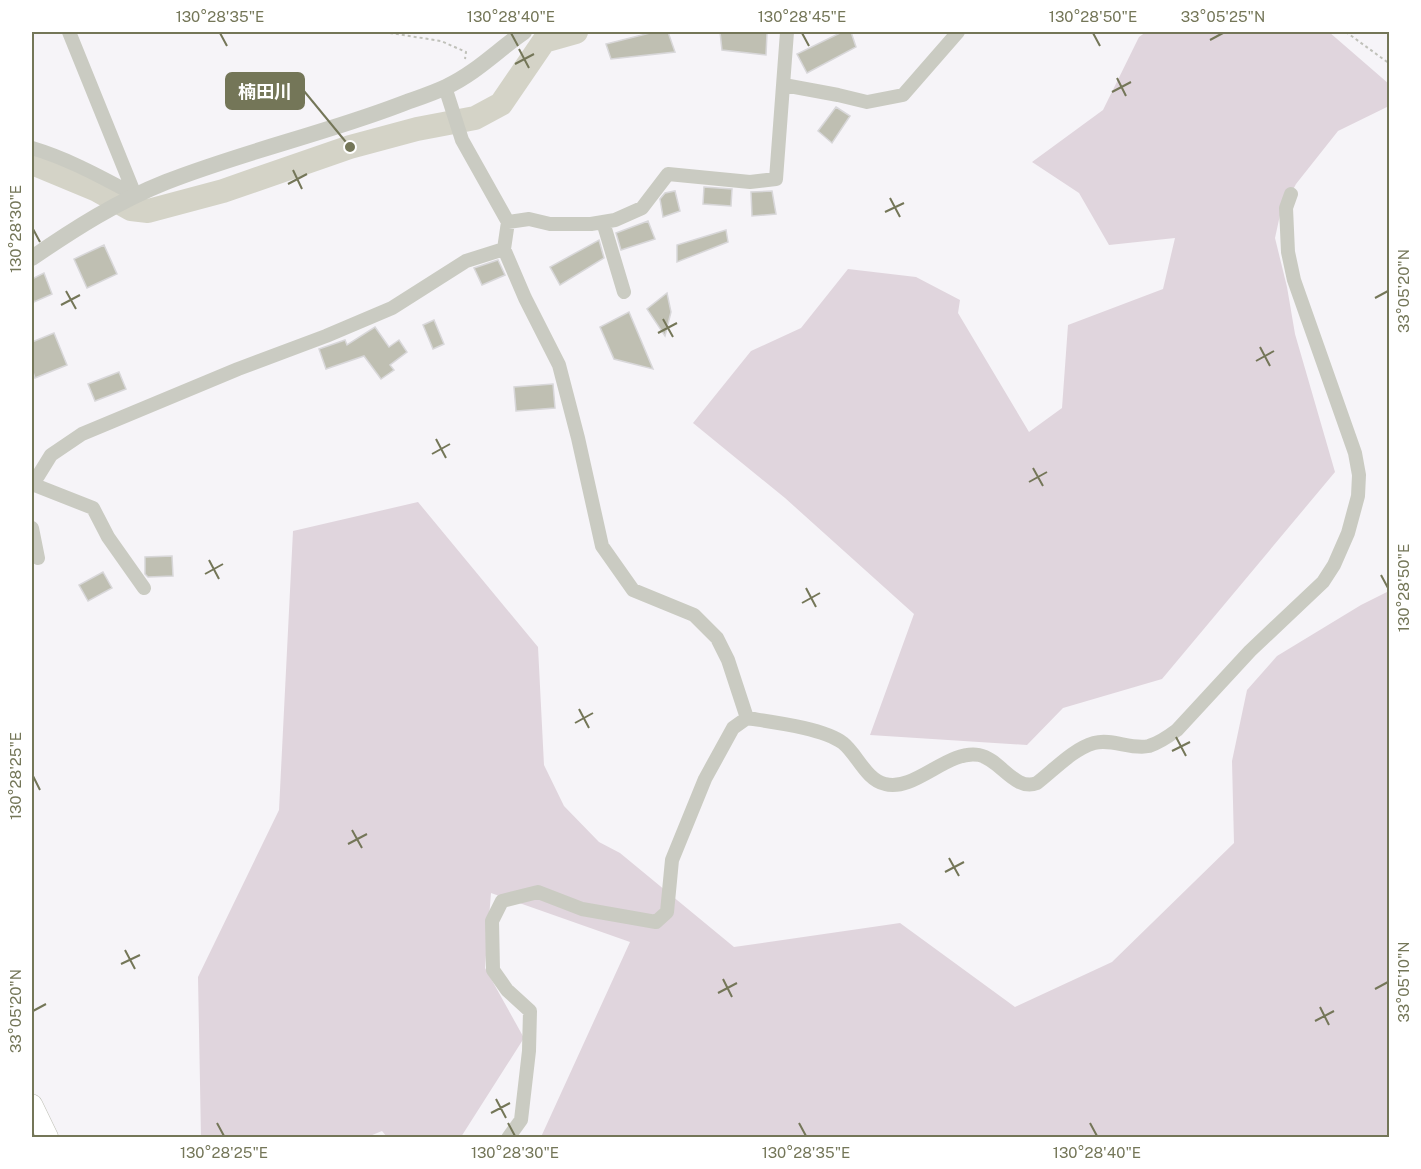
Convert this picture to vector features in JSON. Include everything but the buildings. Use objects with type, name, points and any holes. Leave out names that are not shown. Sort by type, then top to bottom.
[{"type":"main road","points":[[32,1105],[48,1137]]},
{"type":"street","points":[[69,32],[135,195]]},
{"type":"street","points":[[32,258],[93,217],[166,182],[375,114],[445,87],[464,77],[524,32]]},
{"type":"street","points":[[784,86],[838,94],[867,102],[903,95],[958,32]]},
{"type":"street","points":[[508,222],[529,219],[550,224],[591,225],[615,220],[642,208],[668,174],[750,182],[776,179],[787,34]]},
{"type":"street","points":[[445,87],[462,140],[508,222],[504,249],[525,298],[559,365],[602,546],[633,590],[694,615],[717,638],[728,660],[747,717]]},
{"type":"street","points":[[32,148],[90,170],[135,195]]},
{"type":"street","points":[[508,1137],[521,1120],[529,1051],[530,1011],[507,990],[493,969],[492,921],[502,901],[538,892],[582,909],[656,922],[667,912],[672,860],[705,779],[733,728],[747,717],[832,737],[844,743],[870,775],[883,784],[895,785],[907,782],[956,758],[971,754],[989,759],[1023,785],[1030,786],[1074,754],[1092,744],[1107,741],[1149,746],[1177,730],[1250,651],[1323,582],[1334,565],[1348,533],[1358,496],[1359,475],[1355,453],[1292,271],[1288,252],[1286,208],[1291,194]]},
{"type":"street","points":[[603,222],[624,292]]},
{"type":"street","points":[[144,588],[108,537],[93,508],[32,484],[51,455],[82,434],[383,312],[466,261],[504,249]]},
{"type":"street","points":[[32,528],[38,558]]},
{"type":"path","points":[[384,32],[441,40],[466,52],[464,77]]},
{"type":"path","points":[[1346,32],[1389,64]]},
{"type":"shaded area","points":[[1146,32],[1329,32],[1389,84],[1389,106],[1338,131],[1296,184],[1280,215],[1275,238],[1295,334],[1335,472],[1162,679],[1063,708],[1027,745],[870,735],[914,614],[785,498],[693,423],[751,351],[801,328],[848,269],[916,277],[960,300],[958,313],[1029,432],[1062,408],[1068,325],[1163,289],[1175,238],[1109,245],[1079,193],[1032,162],[1103,110],[1139,37]]},
{"type":"shaded area","points":[[418,502],[538,647],[544,765],[564,806],[599,842],[620,853],[734,947],[900,923],[1015,1007],[1112,962],[1234,843],[1232,761],[1247,690],[1277,656],[1361,605],[1389,591],[1389,1137],[541,1137],[630,942],[491,893],[485,968],[524,1038],[461,1137],[387,1137],[382,1131],[365,1138],[201,1137],[198,977],[279,810],[293,531]]},
{"type":"waterway","points":[[32,163],[97,190],[131,209],[148,211],[223,191],[350,147],[417,129],[475,118],[501,104],[544,41],[576,32]]},
{"type":"place","name":"楠田川","points":[[350,147]]}]
